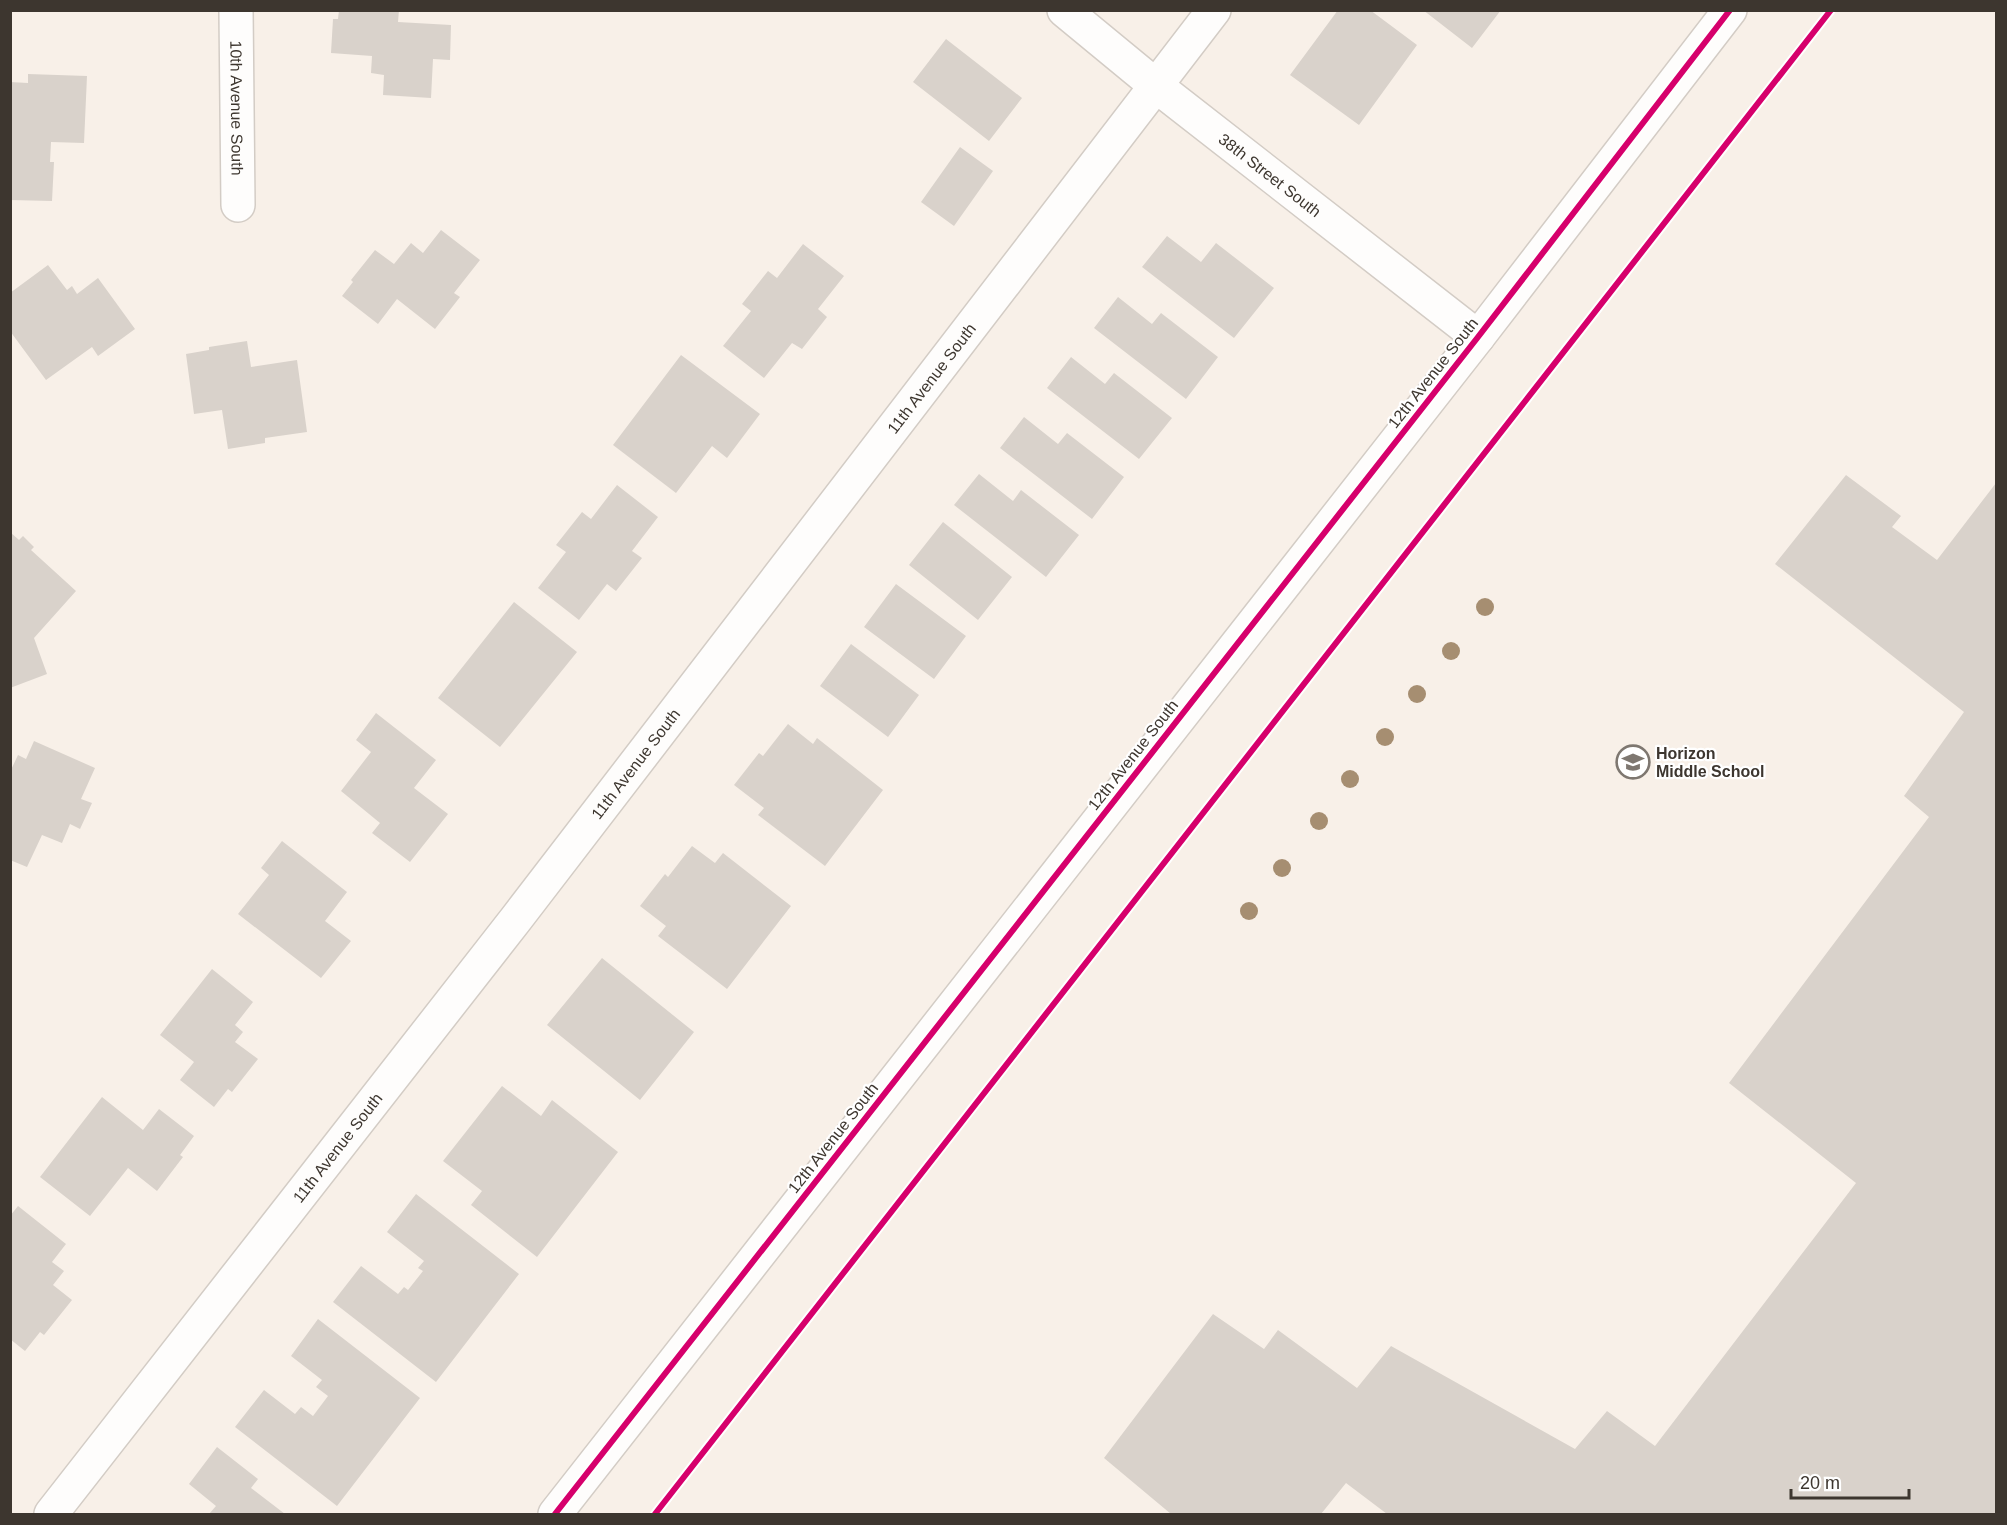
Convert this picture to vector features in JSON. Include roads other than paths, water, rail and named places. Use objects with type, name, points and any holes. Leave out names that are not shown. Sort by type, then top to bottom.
[{"type":"street","name":"10th Avenue South","points":[[236,10],[238,206]]},
{"type":"street","name":"38th Street South","points":[[1064,10],[1155,86],[1478,337]]},
{"type":"street","name":"11th Avenue South","points":[[51,1515],[516,919],[1214,10]]},
{"type":"street","name":"12th Avenue South","points":[[555,1515],[1478,337],[1730,10]]},
{"type":"place","name":"Horizon Middle School","points":[[1633,762]]}]
